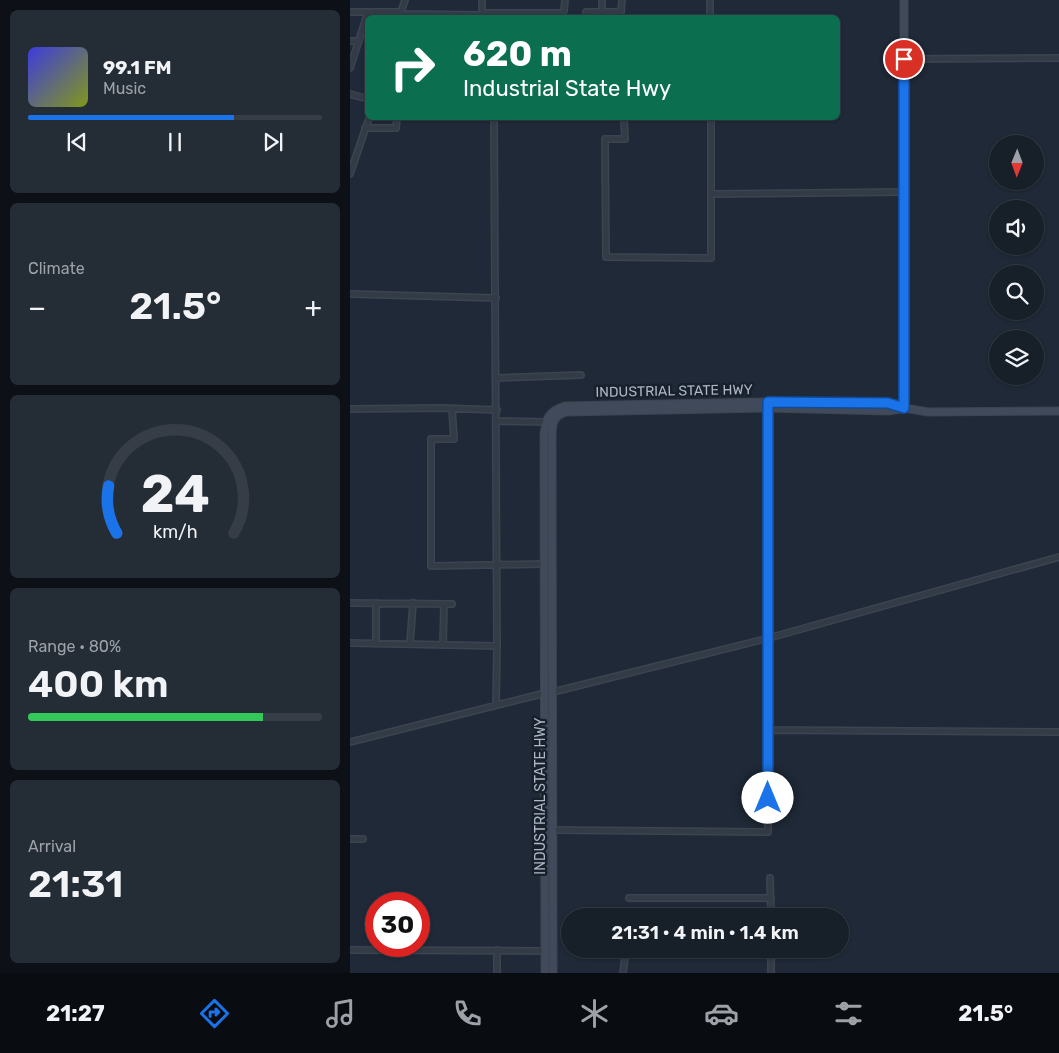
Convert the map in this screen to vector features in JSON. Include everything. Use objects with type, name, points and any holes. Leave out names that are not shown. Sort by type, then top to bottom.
[{"type":"main road","points":[[904,0],[904,408]]},
{"type":"main road","name":"INDUSTRIAL STATE HWY","points":[[545,973],[553,733],[552,424],[557,416],[566,412],[768,405]]},
{"type":"main road","name":"INDUSTRIAL STATE HWY","points":[[553,973],[544,654],[544,435],[546,422],[552,411],[566,406],[768,405],[888,410],[904,408],[928,412],[1059,411]]},
{"type":"main road","points":[[544,654],[553,654]]},
{"type":"main road","points":[[545,733],[553,733]]},
{"type":"street","points":[[400,15],[405,0]]},
{"type":"street","points":[[482,0],[482,15]]},
{"type":"street","points":[[350,12],[400,15],[562,13],[566,0]]},
{"type":"street","points":[[602,0],[602,12]]},
{"type":"street","points":[[586,12],[621,12],[622,0]]},
{"type":"street","points":[[710,0],[710,15]]},
{"type":"street","points":[[350,67],[365,21]]},
{"type":"street","points":[[350,41],[358,41]]},
{"type":"street","points":[[904,59],[1059,58]]},
{"type":"street","points":[[350,94],[365,98]]},
{"type":"street","points":[[350,174],[368,120]]},
{"type":"street","points":[[365,128],[396,128],[397,120]]},
{"type":"street","points":[[494,120],[498,564],[496,705]]},
{"type":"street","points":[[624,120],[625,139],[606,139],[606,257],[711,258],[711,120]]},
{"type":"street","points":[[711,194],[904,192]]},
{"type":"street","points":[[350,294],[496,298]]},
{"type":"street","points":[[497,378],[581,376]]},
{"type":"street","points":[[549,830],[768,832],[768,405]]},
{"type":"street","points":[[350,408],[497,410]]},
{"type":"street","points":[[452,409],[454,439],[431,439],[431,566],[544,564]]},
{"type":"street","points":[[497,420],[546,422]]},
{"type":"street","points":[[553,692],[768,638],[1059,557]]},
{"type":"street","points":[[350,603],[452,604]]},
{"type":"street","points":[[376,603],[376,644]]},
{"type":"street","points":[[410,644],[413,603]]},
{"type":"street","points":[[443,645],[444,604]]},
{"type":"street","points":[[350,643],[497,646]]},
{"type":"street","points":[[350,742],[545,693]]},
{"type":"street","points":[[768,730],[1059,732]]},
{"type":"street","points":[[350,839],[363,839]]},
{"type":"street","points":[[770,878],[771,908]]},
{"type":"street","points":[[629,898],[771,898]]},
{"type":"street","points":[[350,950],[545,951]]},
{"type":"street","points":[[497,950],[497,973]]},
{"type":"street","points":[[623,973],[625,958]]},
{"type":"street","points":[[771,958],[771,973]]},
{"type":"route","points":[[768,798],[768,402],[888,403],[904,408],[904,59]]}]
